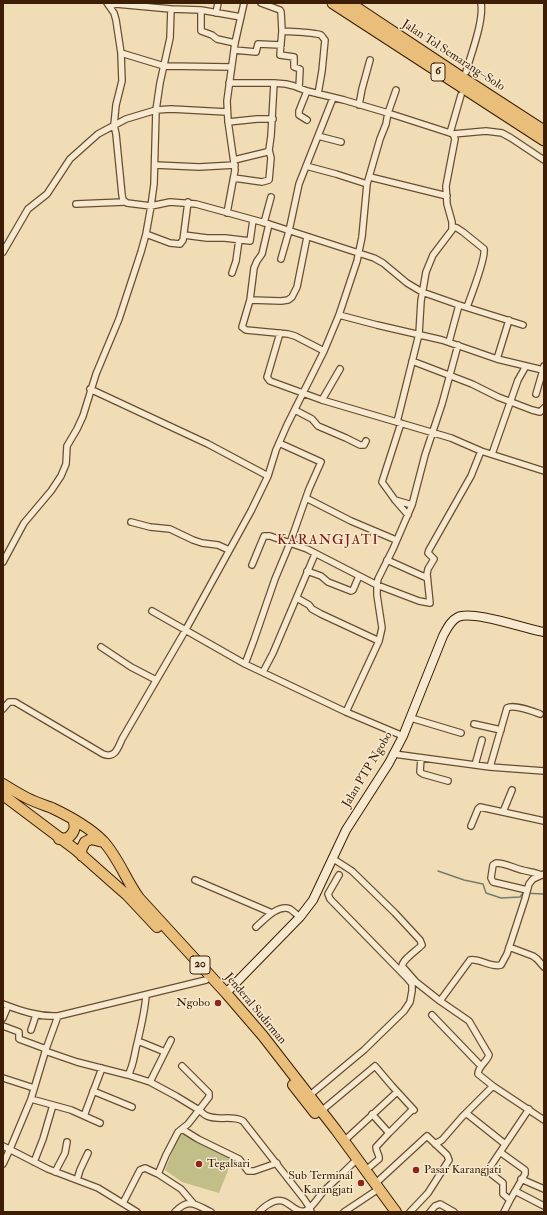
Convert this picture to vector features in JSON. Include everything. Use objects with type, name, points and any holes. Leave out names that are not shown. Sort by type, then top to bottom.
[{"type":"highway","name":"Jalan Tol Semarang–Solo","points":[[333,3],[544,140]]},
{"type":"highway","name":"Jalan Tol Semarang–Solo","points":[[349,3],[449,70],[544,130]]},
{"type":"highway","name":"Jenderal Sudirman","points":[[3,784],[27,798],[53,808],[73,819],[88,828],[103,842],[114,856],[131,888],[226,993],[310,1095],[353,1163],[396,1212]]},
{"type":"highway","name":"Jenderal Sudirman","points":[[3,795],[48,828],[59,839],[82,856],[127,895],[206,980],[344,1141],[366,1170],[388,1212]]},
{"type":"highway","points":[[59,839],[68,838],[74,832],[75,827],[73,819]]},
{"type":"highway","points":[[82,856],[82,846],[85,842],[91,839],[103,842]]},
{"type":"main road","name":"Jalan PTP Ngobo","points":[[226,993],[300,917],[313,900],[350,823],[394,754],[403,736],[443,636],[450,623],[463,615],[476,616],[544,632]]},
{"type":"street","points":[[216,13],[218,3]]},
{"type":"street","points":[[227,212],[234,178],[235,162],[228,122],[227,101],[235,43],[244,3]]},
{"type":"street","points":[[262,3],[280,10],[281,12],[282,31],[280,56],[294,57],[294,67],[300,69],[299,88]]},
{"type":"street","points":[[466,72],[479,23],[482,8],[481,3]]},
{"type":"street","points":[[124,202],[122,196],[114,125],[116,105],[122,81],[121,54],[116,20],[108,4],[201,10],[241,17]]},
{"type":"street","points":[[3,562],[24,523],[51,491],[61,476],[66,464],[67,446],[80,423],[90,389],[119,319],[146,234],[151,206],[156,110],[160,83],[170,38],[168,7]]},
{"type":"street","points":[[201,10],[201,31],[212,34],[216,39],[235,43]]},
{"type":"street","points":[[282,31],[316,34],[321,35],[324,38],[322,71],[318,94]]},
{"type":"street","points":[[234,50],[256,52],[258,44],[281,45]]},
{"type":"street","points":[[121,54],[164,66],[231,67]]},
{"type":"street","points":[[359,105],[370,60]]},
{"type":"street","points":[[229,83],[286,84],[452,133],[502,133],[544,160]]},
{"type":"street","points":[[234,178],[262,182],[268,180],[271,158],[269,150],[274,83]]},
{"type":"street","points":[[3,709],[9,702],[16,702],[103,754],[110,756],[116,753],[251,511],[268,476],[279,443],[324,351],[340,314],[354,274],[359,252],[367,184],[396,90]]},
{"type":"street","points":[[306,91],[299,115],[307,120]]},
{"type":"street","points":[[408,515],[382,482],[399,423],[419,334],[422,292],[426,272],[437,248],[451,232],[453,227],[446,186],[455,139],[452,133],[461,95]]},
{"type":"street","points":[[281,259],[289,231],[299,184],[333,98]]},
{"type":"street","points":[[3,252],[28,209],[47,194],[70,159],[98,134],[126,119],[156,110],[171,109],[227,112]]},
{"type":"street","points":[[228,122],[272,119]]},
{"type":"street","points":[[318,136],[341,142]]},
{"type":"street","points":[[154,165],[199,167],[235,162],[267,152],[269,150]]},
{"type":"street","points":[[306,166],[367,184]]},
{"type":"street","points":[[370,177],[447,196]]},
{"type":"street","points":[[271,197],[262,254],[256,261],[254,268],[250,300],[242,326],[246,330],[295,336],[324,351]]},
{"type":"street","points":[[76,204],[124,202],[151,206],[170,202],[188,202],[227,212],[359,252],[383,262],[407,283],[422,292],[459,305],[523,324]]},
{"type":"street","points":[[146,234],[170,243],[177,245],[180,244],[184,235],[188,202]]},
{"type":"street","points":[[184,235],[250,241],[253,220]]},
{"type":"street","points":[[453,227],[463,232],[484,249],[485,252],[467,307]]},
{"type":"street","points":[[250,300],[288,300],[292,296],[297,287],[306,236]]},
{"type":"street","points":[[232,273],[236,261],[239,240]]},
{"type":"street","points":[[449,342],[459,305]]},
{"type":"street","points":[[340,314],[370,323],[449,342],[497,359],[526,366],[543,368],[536,394]]},
{"type":"street","points":[[497,359],[509,320]]},
{"type":"street","points":[[280,333],[267,377],[270,381],[322,400],[350,407],[450,438],[481,451],[544,471]]},
{"type":"street","points":[[346,712],[379,641],[382,628],[377,586],[378,579],[412,505],[458,345]]},
{"type":"street","points":[[412,361],[472,384],[498,397],[537,412],[540,412],[544,408]]},
{"type":"street","points":[[492,454],[518,380],[526,366]]},
{"type":"street","points":[[322,400],[340,369]]},
{"type":"street","points":[[90,389],[208,444],[268,476]]},
{"type":"street","points":[[294,410],[312,419],[318,426],[360,445],[364,445],[366,441]]},
{"type":"street","points":[[244,664],[309,489],[321,462],[279,443]]},
{"type":"street","points":[[252,565],[264,536],[274,537],[315,554],[377,586],[419,601],[430,603],[427,578],[428,569],[434,559],[429,555],[429,550],[471,476],[481,451]]},
{"type":"street","points":[[306,498],[396,540]]},
{"type":"street","points":[[395,500],[412,505]]},
{"type":"street","points":[[131,522],[150,527],[170,529],[193,540],[218,545],[229,550]]},
{"type":"street","points":[[263,672],[274,653],[307,570],[315,554]]},
{"type":"street","points":[[387,560],[427,578]]},
{"type":"street","points":[[307,570],[321,576],[328,582],[351,591],[353,590],[359,576]]},
{"type":"street","points":[[297,598],[320,614],[379,641]]},
{"type":"street","points":[[152,611],[244,664],[346,712],[403,736]]},
{"type":"street","points":[[101,647],[131,667],[156,680]]},
{"type":"street","points":[[490,767],[507,708],[510,706],[540,714]]},
{"type":"street","points":[[411,718],[461,733]]},
{"type":"street","points":[[474,724],[501,730]]},
{"type":"street","points":[[475,765],[482,740]]},
{"type":"street","points":[[394,754],[490,767],[544,771]]},
{"type":"street","points":[[421,758],[420,772],[448,780]]},
{"type":"street","points":[[503,812],[512,790]]},
{"type":"street","points":[[471,826],[480,807],[544,821]]},
{"type":"street","points":[[332,858],[352,871],[420,940],[422,945],[402,963],[402,966],[416,982],[440,1001],[465,1017],[472,1026],[488,1053],[488,1058],[480,1066],[478,1074],[493,1086],[544,1120]]},
{"type":"street","points":[[527,891],[493,882],[491,876],[493,865],[496,863],[501,863],[524,871],[535,872],[543,875]]},
{"type":"street","points":[[310,1095],[364,1050],[404,1011],[410,1002],[412,991],[412,984],[407,978],[330,899],[328,894],[339,875]]},
{"type":"street","points":[[440,1001],[470,960],[474,959],[495,966],[499,966],[502,963],[509,947],[531,881],[543,875]]},
{"type":"street","points":[[195,880],[272,913]]},
{"type":"street","points":[[256,927],[272,913],[280,910],[289,909],[300,917]]},
{"type":"street","points":[[509,947],[533,956],[544,967]]},
{"type":"street","points":[[3,1018],[6,1005],[36,1015],[58,1016],[206,980]]},
{"type":"street","points":[[128,1075],[138,1041],[146,1003],[146,995]]},
{"type":"street","points":[[31,1030],[36,1015]]},
{"type":"street","points":[[432,1015],[480,1066]]},
{"type":"street","points":[[3,1164],[31,1099],[58,1016]]},
{"type":"street","points":[[3,1026],[19,1032],[19,1039],[64,1058],[150,1082],[176,1096],[206,1116],[233,1118],[243,1121],[277,1163],[310,1210]]},
{"type":"street","points":[[150,1082],[171,1040]]},
{"type":"street","points":[[138,1041],[165,1052]]},
{"type":"street","points":[[158,1174],[174,1138],[188,1124],[209,1097],[209,1093],[182,1066]]},
{"type":"street","points":[[320,1113],[375,1066],[414,1110],[376,1147],[379,1159],[366,1170]]},
{"type":"street","points":[[84,1116],[102,1068]]},
{"type":"street","points":[[3,1078],[34,1088]]},
{"type":"street","points":[[436,1144],[442,1140],[493,1086]]},
{"type":"street","points":[[93,1091],[132,1106]]},
{"type":"street","points":[[344,1141],[398,1092]]},
{"type":"street","points":[[31,1099],[53,1104],[100,1123]]},
{"type":"street","points":[[34,1162],[53,1104]]},
{"type":"street","points":[[510,1200],[503,1192],[503,1183],[488,1171],[489,1167],[528,1109]]},
{"type":"street","points":[[466,1113],[505,1144]]},
{"type":"street","points":[[372,1114],[389,1133]]},
{"type":"street","points":[[182,1129],[198,1139],[239,1159],[248,1171],[254,1171],[277,1163]]},
{"type":"street","points":[[344,1212],[375,1188],[427,1136],[448,1157],[448,1162],[428,1193],[410,1212]]},
{"type":"street","points":[[55,1172],[65,1153],[67,1142]]},
{"type":"street","points":[[3,1146],[55,1172],[98,1188],[137,1212]]},
{"type":"street","points":[[500,1152],[524,1170],[525,1174],[504,1212]]},
{"type":"street","points":[[77,1180],[88,1153]]},
{"type":"street","points":[[259,1212],[277,1200],[282,1201],[302,1212],[310,1210],[321,1195],[353,1163]]},
{"type":"street","points":[[123,1203],[140,1170],[145,1168],[158,1174],[181,1190],[193,1203],[211,1212]]},
{"type":"street","points":[[522,1179],[544,1189]]},
{"type":"street","points":[[515,1192],[544,1206]]},
{"type":"street","points":[[175,1212],[183,1205],[193,1203]]},
{"type":"street","points":[[430,1212],[435,1206],[440,1204],[454,1212]]},
{"type":"shaded area","name":"Tegalsari","points":[[180,1133],[233,1158],[219,1193],[182,1182],[165,1170]]},
{"type":"waterway","points":[[438,871],[464,880],[483,884],[486,893],[501,898],[520,897],[523,893],[544,894]]},
{"type":"place","name":"Ngobo","points":[[218,1003]]},
{"type":"place","name":"Tegalsari","points":[[199,1164]]},
{"type":"place","name":"Pasar Karangjati","points":[[416,1170]]},
{"type":"place","name":"Sub Terminal Karangjati","points":[[361,1183]]},
{"type":"district","name":"KARANGJATI","points":[[328,541]]}]
